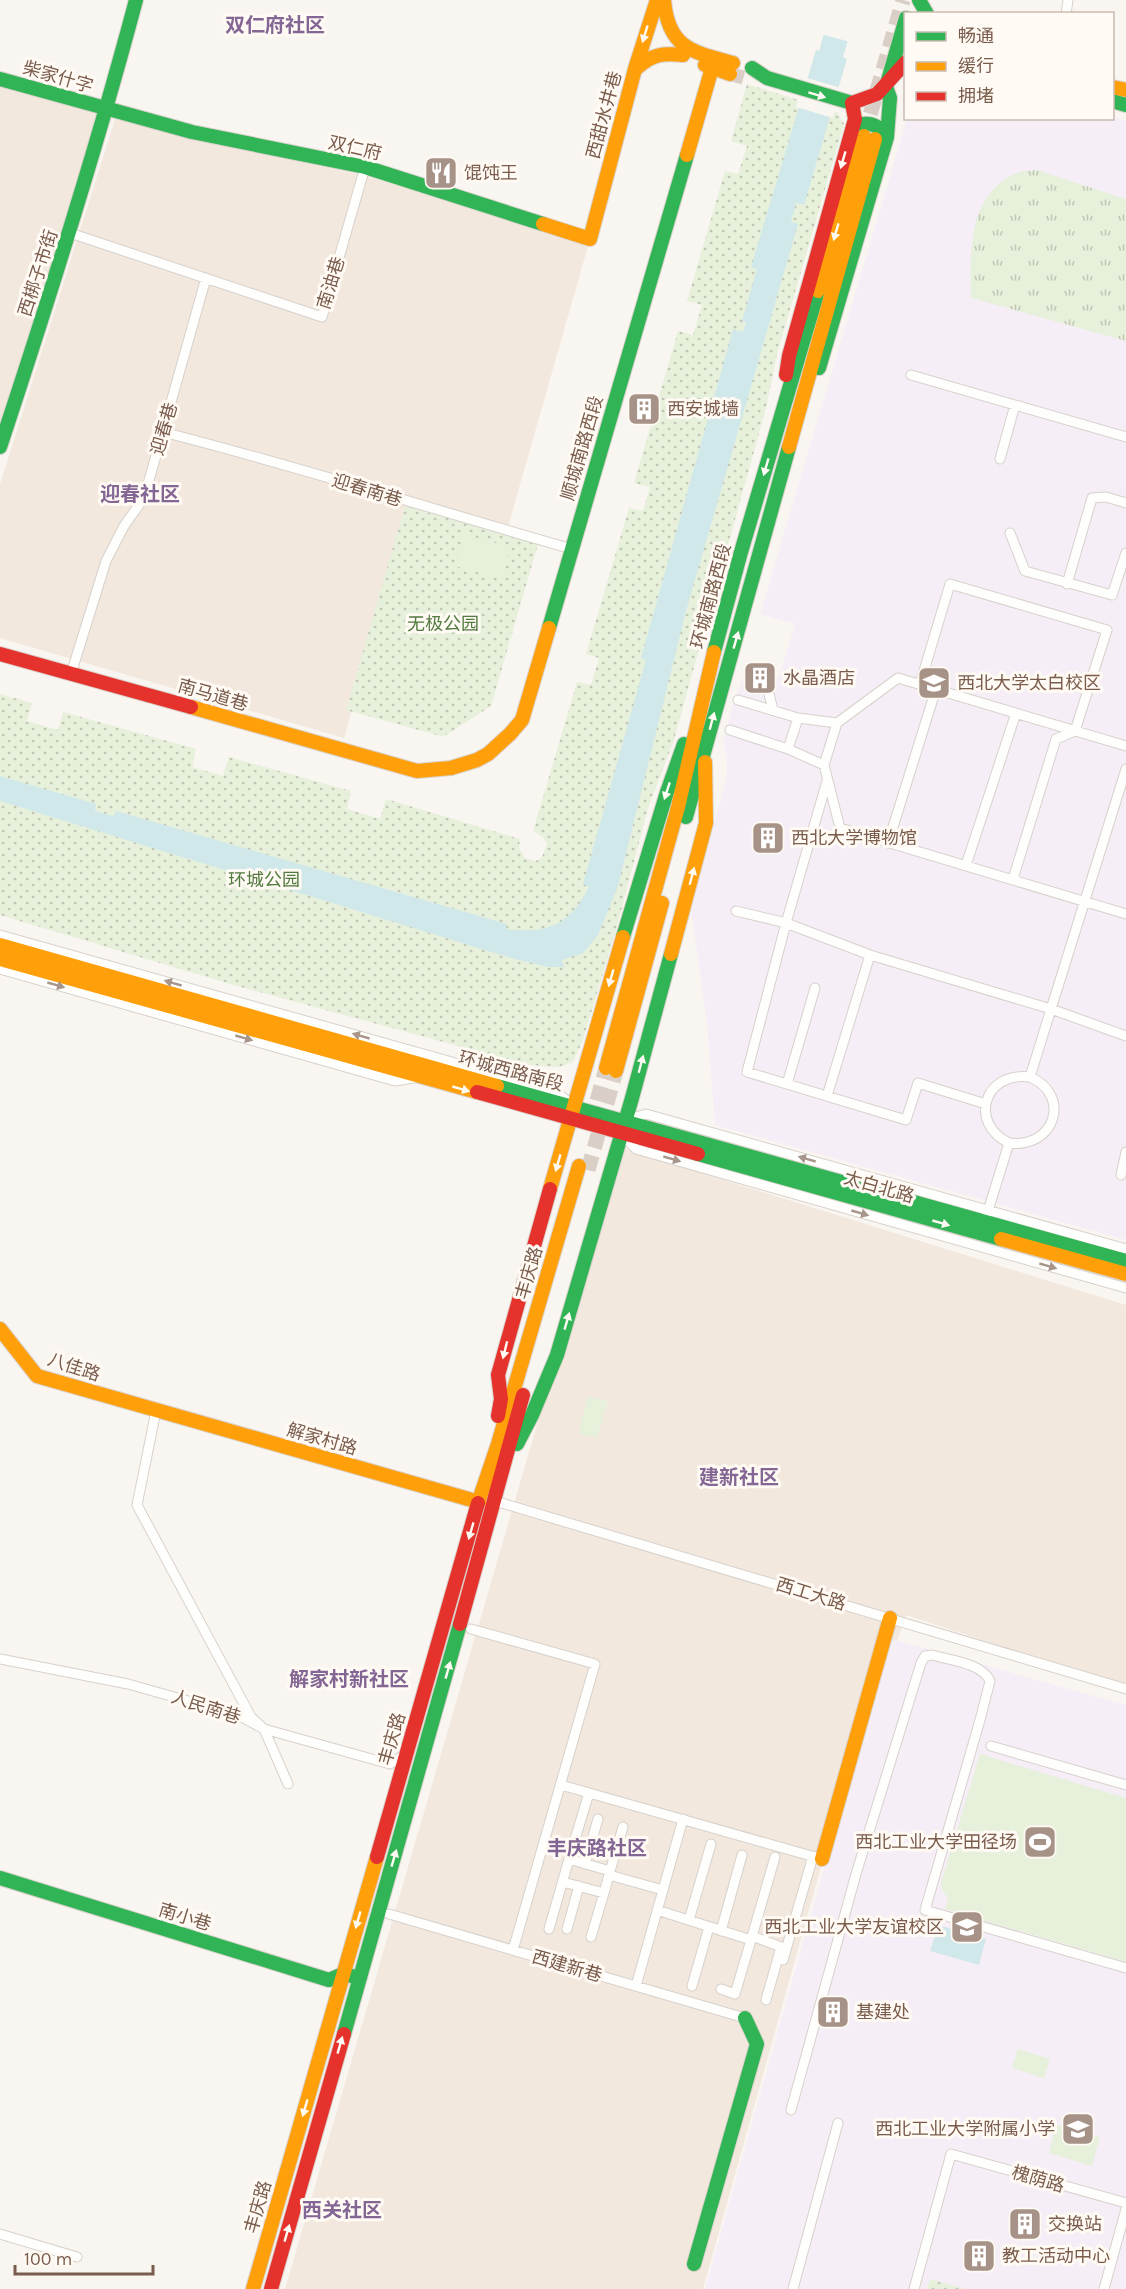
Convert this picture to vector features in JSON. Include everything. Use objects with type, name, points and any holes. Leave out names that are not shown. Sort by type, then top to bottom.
[{"type":"main road","name":"西梆子市街","points":[[0,447],[70,233],[107,109],[136,0]]},
{"type":"main road","name":"西甜水井巷","points":[[590,240],[635,69],[657,0]]},
{"type":"main road","points":[[635,69],[650,56],[682,50],[714,58],[731,68],[712,68],[682,50],[673,38],[668,25],[664,0]]},
{"type":"main road","name":"环城南路西段","points":[[869,135],[787,456],[611,1070],[741,552],[783,411],[789,356],[869,135],[890,98],[886,87],[904,25]]},
{"type":"main road","points":[[750,73],[849,103],[864,102],[880,93],[904,64]]},
{"type":"main road","name":"顺城南路西段","points":[[417,771],[448,770],[477,762],[503,744],[522,720],[712,68]]},
{"type":"main road","name":"柴家什字","points":[[0,79],[107,109]]},
{"type":"main road","points":[[849,103],[855,119],[869,135]]},
{"type":"main road","name":"双仁府","points":[[107,109],[192,132],[365,167],[590,240]]},
{"type":"main road","name":"南马道巷","points":[[0,654],[417,771]]},
{"type":"main road","points":[[486,1475],[501,1399],[498,1375],[572,1113],[667,792],[683,747],[698,718]]},
{"type":"main road","points":[[497,1496],[519,1437],[532,1415],[557,1355],[624,1127],[706,823],[705,745]]},
{"type":"main road","name":"环城西路南段","points":[[0,945],[382,1054],[572,1113]]},
{"type":"main road","name":"环城西路南段","points":[[0,959],[422,1077],[624,1127]]},
{"type":"main road","name":"太白北路","points":[[624,1127],[987,1216],[1126,1261]]},
{"type":"main road","name":"太白北路","points":[[624,1127],[1126,1274]]},
{"type":"main road","name":"丰庆路","points":[[253,2289],[486,1475],[498,1444],[584,1168],[519,1406],[497,1496],[271,2289]]},
{"type":"main road","name":"八佳路","points":[[0,1329],[37,1376],[156,1411]]},
{"type":"main road","name":"解家村路","points":[[156,1411],[479,1502]]},
{"type":"main road","points":[[817,1857],[890,1618]]},
{"type":"main road","name":"南小巷","points":[[0,1878],[329,1980],[343,1974],[360,1978]]},
{"type":"main road","points":[[694,2264],[757,2044],[745,2019]]},
{"type":"street","name":"南油巷","points":[[206,278],[322,317],[365,167]]},
{"type":"street","points":[[70,233],[206,278]]},
{"type":"street","name":"迎春巷","points":[[71,674],[106,561],[124,526],[144,498],[206,278]]},
{"type":"street","points":[[911,375],[1126,437]]},
{"type":"street","points":[[1000,459],[1015,405]]},
{"type":"street","name":"迎春南巷","points":[[163,432],[248,454],[572,549]]},
{"type":"street","points":[[1067,584],[1092,498],[1106,497],[1126,503]]},
{"type":"street","points":[[1010,532],[1025,571],[1112,595],[1126,553]]},
{"type":"street","points":[[920,684],[950,584],[1107,630],[1075,731],[1056,739],[1013,879]]},
{"type":"street","points":[[1126,746],[898,678],[837,723],[824,765],[840,828],[1126,914]]},
{"type":"street","points":[[767,686],[773,710]]},
{"type":"street","points":[[888,843],[936,689]]},
{"type":"street","points":[[738,700],[798,718],[837,723]]},
{"type":"street","points":[[966,865],[1016,713]]},
{"type":"street","points":[[788,749],[798,718]]},
{"type":"street","points":[[729,730],[788,749],[824,765]]},
{"type":"street","points":[[1030,1077],[1126,769]]},
{"type":"street","points":[[827,781],[786,923],[747,1072],[906,1120],[918,1083],[986,1104]]},
{"type":"street","points":[[736,911],[786,923],[870,955],[1051,1009],[1126,1036]]},
{"type":"street","name":"环城西路南段","points":[[0,935],[555,1091],[572,1113]]},
{"type":"street","points":[[827,1096],[870,955]]},
{"type":"street","name":"环城西路南段","points":[[0,969],[395,1081],[422,1077]]},
{"type":"street","points":[[787,1084],[815,988]]},
{"type":"street","points":[[382,1054],[409,1050]]},
{"type":"street","points":[[1011,1077],[1030,1077],[1043,1085],[1051,1096],[1054,1111],[1052,1121],[1048,1130],[1034,1141],[1020,1144],[1010,1143],[1001,1139],[987,1122],[986,1104],[992,1089],[1000,1082],[1011,1077]]},
{"type":"street","points":[[624,1127],[636,1149],[1126,1288]]},
{"type":"street","points":[[1010,1143],[987,1216],[1126,1249]]},
{"type":"street","points":[[1121,1175],[1126,1152]]},
{"type":"street","points":[[156,1411],[137,1505],[251,1717],[264,1729],[288,1784]]},
{"type":"street","name":"西工大路","points":[[497,1496],[1126,1689]]},
{"type":"street","points":[[471,1629],[595,1664],[513,1950]]},
{"type":"street","points":[[791,2110],[856,1874],[921,1663],[926,1656],[932,1655],[972,1666],[987,1676],[990,1681],[925,1910],[1126,1968]]},
{"type":"street","name":"人民南巷","points":[[0,1659],[128,1684],[238,1714],[264,1729],[390,1764],[406,1754]]},
{"type":"street","points":[[991,1746],[1126,1785]]},
{"type":"street","points":[[561,1785],[817,1857],[783,1960]]},
{"type":"street","points":[[549,1929],[589,1792]]},
{"type":"street","points":[[585,1864],[598,1819]]},
{"type":"street","points":[[636,1986],[683,1819]]},
{"type":"street","points":[[591,1936],[623,1827]]},
{"type":"street","points":[[689,1920],[711,1844]]},
{"type":"street","points":[[721,1930],[742,1855]]},
{"type":"street","points":[[721,1989],[735,1994],[775,1857]]},
{"type":"street","points":[[569,1859],[663,1890]]},
{"type":"street","points":[[563,1882],[604,1893]]},
{"type":"street","points":[[567,1929],[579,1886]]},
{"type":"street","points":[[657,1910],[781,1947],[766,2000]]},
{"type":"street","name":"西建新巷","points":[[389,1914],[745,2019]]},
{"type":"street","points":[[692,1986],[709,1927]]},
{"type":"street","points":[[793,2289],[838,2123]]},
{"type":"street","name":"槐荫路","points":[[914,2289],[951,2154],[1126,2203]]},
{"type":"street","points":[[1104,2289],[1126,2210]]},
{"type":"street","points":[[0,2234],[77,2257]]},
{"type":"shaded area","points":[[0,81],[101,109],[0,428]]},
{"type":"shaded area","points":[[116,116],[189,138],[360,175],[590,239],[507,530],[412,502],[344,738],[0,638],[0,484]]},
{"type":"shaded area","name":"西北大学太白校区","points":[[1114,117],[1126,121],[1126,1240],[715,1125],[707,1023],[691,909],[727,776],[727,758],[723,742],[746,668],[779,678],[795,624],[760,614],[907,120],[1114,120]]},
{"type":"shaded area","points":[[618,1147],[1126,1305],[1126,1687],[906,1615],[825,1853],[703,2289],[285,2289]]},
{"type":"shaded area","name":"西北工业大学友谊校区","points":[[889,1638],[1126,1705],[1126,2289],[705,2289]]},
{"type":"green space","name":"环城公园","points":[[747,84],[837,112],[844,124],[777,354],[766,408],[673,743],[649,805],[615,933],[583,1040],[573,1062],[559,1067],[528,1065],[230,984],[0,915],[0,694],[32,703],[27,721],[58,730],[63,712],[196,749],[192,767],[223,776],[229,757],[351,791],[347,809],[380,819],[386,799],[520,839],[519,848],[525,858],[536,861],[542,857],[547,844],[543,837],[533,831],[577,682],[591,685],[599,658],[586,654],[629,508],[643,511],[650,487],[634,483],[678,331],[693,335],[702,305],[687,301],[725,171],[738,174],[747,146],[731,141]]},
{"type":"green space","points":[[1037,170],[1126,199],[1126,341],[971,298],[972,245],[979,212],[987,197],[999,184],[1016,173]]},
{"type":"green space","name":"无极公园","points":[[405,506],[538,544],[491,706],[446,735],[440,736],[346,710]]},
{"type":"green space","points":[[464,534],[510,547],[502,579],[455,566]]},
{"type":"green space","points":[[588,1396],[608,1401],[597,1438],[578,1433]]},
{"type":"green space","name":"西北工业大学田径场","points":[[980,1754],[1126,1798],[1126,1962],[945,1909],[948,1899],[940,1886]]},
{"type":"green space","points":[[1018,2049],[1050,2059],[1044,2078],[1012,2068]]},
{"type":"green space","points":[[1056,2125],[1100,2137],[1092,2166],[1049,2153]]},
{"type":"green space","points":[[930,2279],[965,2289],[927,2289]]},
{"type":"water","points":[[833,0],[860,0],[843,57],[847,59],[804,205],[796,203],[791,222],[798,224],[686,611],[618,886],[598,935],[583,953],[562,960],[564,967],[548,967],[511,958],[0,801],[0,776],[96,804],[95,811],[114,816],[116,811],[507,924],[506,929],[546,928],[556,924],[574,910],[589,887],[583,884],[646,660],[641,658],[733,329],[743,332],[746,323],[742,321],[757,269],[751,267]]},
{"type":"water","points":[[938,1925],[986,1939],[979,1965],[930,1951]]},
{"type":"pier","points":[[830,0],[863,0],[850,42],[821,34]]},
{"type":"pier","points":[[804,77],[841,88],[833,118],[796,107]]},
{"type":"tunnel","points":[[864,136],[903,0]]},
{"type":"tunnel","points":[[730,74],[749,79]]},
{"type":"tunnel","points":[[591,1123],[606,1068]]},
{"type":"tunnel","points":[[588,1170],[616,1071]]},
{"type":"traffic: fast","points":[[0,447],[71,225],[136,0]]},
{"type":"traffic: fast","points":[[919,0],[926,12]]},
{"type":"traffic: fast","points":[[819,368],[887,137],[890,98],[886,87],[904,25]]},
{"type":"traffic: fast","points":[[752,68],[767,78],[852,103]]},
{"type":"traffic: fast","points":[[0,79],[192,132],[365,167],[543,224]]},
{"type":"traffic: fast","points":[[1114,102],[1126,105]]},
{"type":"traffic: fast","points":[[853,127],[863,124],[876,126],[887,137]]},
{"type":"traffic: fast","points":[[549,628],[687,155]]},
{"type":"traffic: fast","points":[[714,652],[818,291]]},
{"type":"traffic: fast","points":[[686,817],[789,447]]},
{"type":"traffic: fast","points":[[623,937],[684,744]]},
{"type":"traffic: fast","points":[[517,1444],[557,1355],[632,1098],[671,954]]},
{"type":"traffic: fast","points":[[497,1086],[1126,1261]]},
{"type":"traffic: fast","points":[[698,1154],[1001,1239]]},
{"type":"traffic: fast","points":[[344,2034],[460,1624]]},
{"type":"traffic: fast","points":[[0,1878],[329,1980],[343,1974],[360,1978]]},
{"type":"traffic: fast","points":[[694,2264],[757,2044],[745,2018]]},
{"type":"traffic: slow","points":[[543,224],[590,239],[635,69],[657,0]]},
{"type":"traffic: slow","points":[[664,0],[666,16],[677,38],[694,51],[733,63]]},
{"type":"traffic: slow","points":[[637,68],[658,56],[683,55]]},
{"type":"traffic: slow","points":[[705,65],[730,74]]},
{"type":"traffic: slow","points":[[687,155],[712,68]]},
{"type":"traffic: slow","points":[[1114,87],[1126,90]]},
{"type":"traffic: slow","points":[[818,291],[864,136]]},
{"type":"traffic: slow","points":[[789,447],[875,139]]},
{"type":"traffic: slow","points":[[191,707],[417,771],[451,768],[488,754],[522,720],[549,628]]},
{"type":"traffic: slow","points":[[606,1068],[678,807],[714,652]]},
{"type":"traffic: slow","points":[[671,954],[706,823],[705,762]]},
{"type":"traffic: slow","points":[[616,1071],[662,903]]},
{"type":"traffic: slow","points":[[550,1189],[623,937]]},
{"type":"traffic: slow","points":[[0,945],[497,1086]]},
{"type":"traffic: slow","points":[[0,959],[477,1092]]},
{"type":"traffic: slow","points":[[478,1503],[498,1444],[579,1166]]},
{"type":"traffic: slow","points":[[1001,1239],[1126,1274]]},
{"type":"traffic: slow","points":[[0,1329],[37,1376],[479,1502]]},
{"type":"traffic: slow","points":[[822,1859],[890,1618]]},
{"type":"traffic: slow","points":[[253,2289],[377,1857]]},
{"type":"traffic: jam","points":[[786,375],[789,356],[855,119],[852,103],[877,94],[904,64]]},
{"type":"traffic: jam","points":[[0,654],[191,707]]},
{"type":"traffic: jam","points":[[477,1092],[698,1154]]},
{"type":"traffic: jam","points":[[498,1416],[501,1399],[498,1375],[550,1189]]},
{"type":"traffic: jam","points":[[460,1624],[523,1395]]},
{"type":"traffic: jam","points":[[377,1857],[478,1503]]},
{"type":"traffic: jam","points":[[271,2289],[344,2034]]},
{"type":"place","name":"馄饨王","points":[[441,173]]},
{"type":"place","name":"西安城墙","points":[[644,409]]},
{"type":"place","name":"水晶酒店","points":[[760,678]]},
{"type":"place","name":"西北大学太白校区","points":[[934,683]]},
{"type":"place","name":"西北大学博物馆","points":[[768,838]]},
{"type":"place","name":"西北工业大学田径场","points":[[1040,1842]]},
{"type":"place","name":"西北工业大学友谊校区","points":[[967,1927]]},
{"type":"place","name":"基建处","points":[[833,2012]]},
{"type":"place","name":"西北工业大学附属小学","points":[[1078,2129]]},
{"type":"place","name":"交换站","points":[[1025,2224]]},
{"type":"place","name":"教工活动中心","points":[[979,2256]]},
{"type":"district","name":"双仁府社区","points":[[275,25]]},
{"type":"district","name":"迎春社区","points":[[140,494]]},
{"type":"district","name":"建新社区","points":[[739,1477]]},
{"type":"district","name":"解家村新社区","points":[[349,1679]]},
{"type":"district","name":"丰庆路社区","points":[[597,1848]]},
{"type":"district","name":"西关社区","points":[[342,2210]]}]
